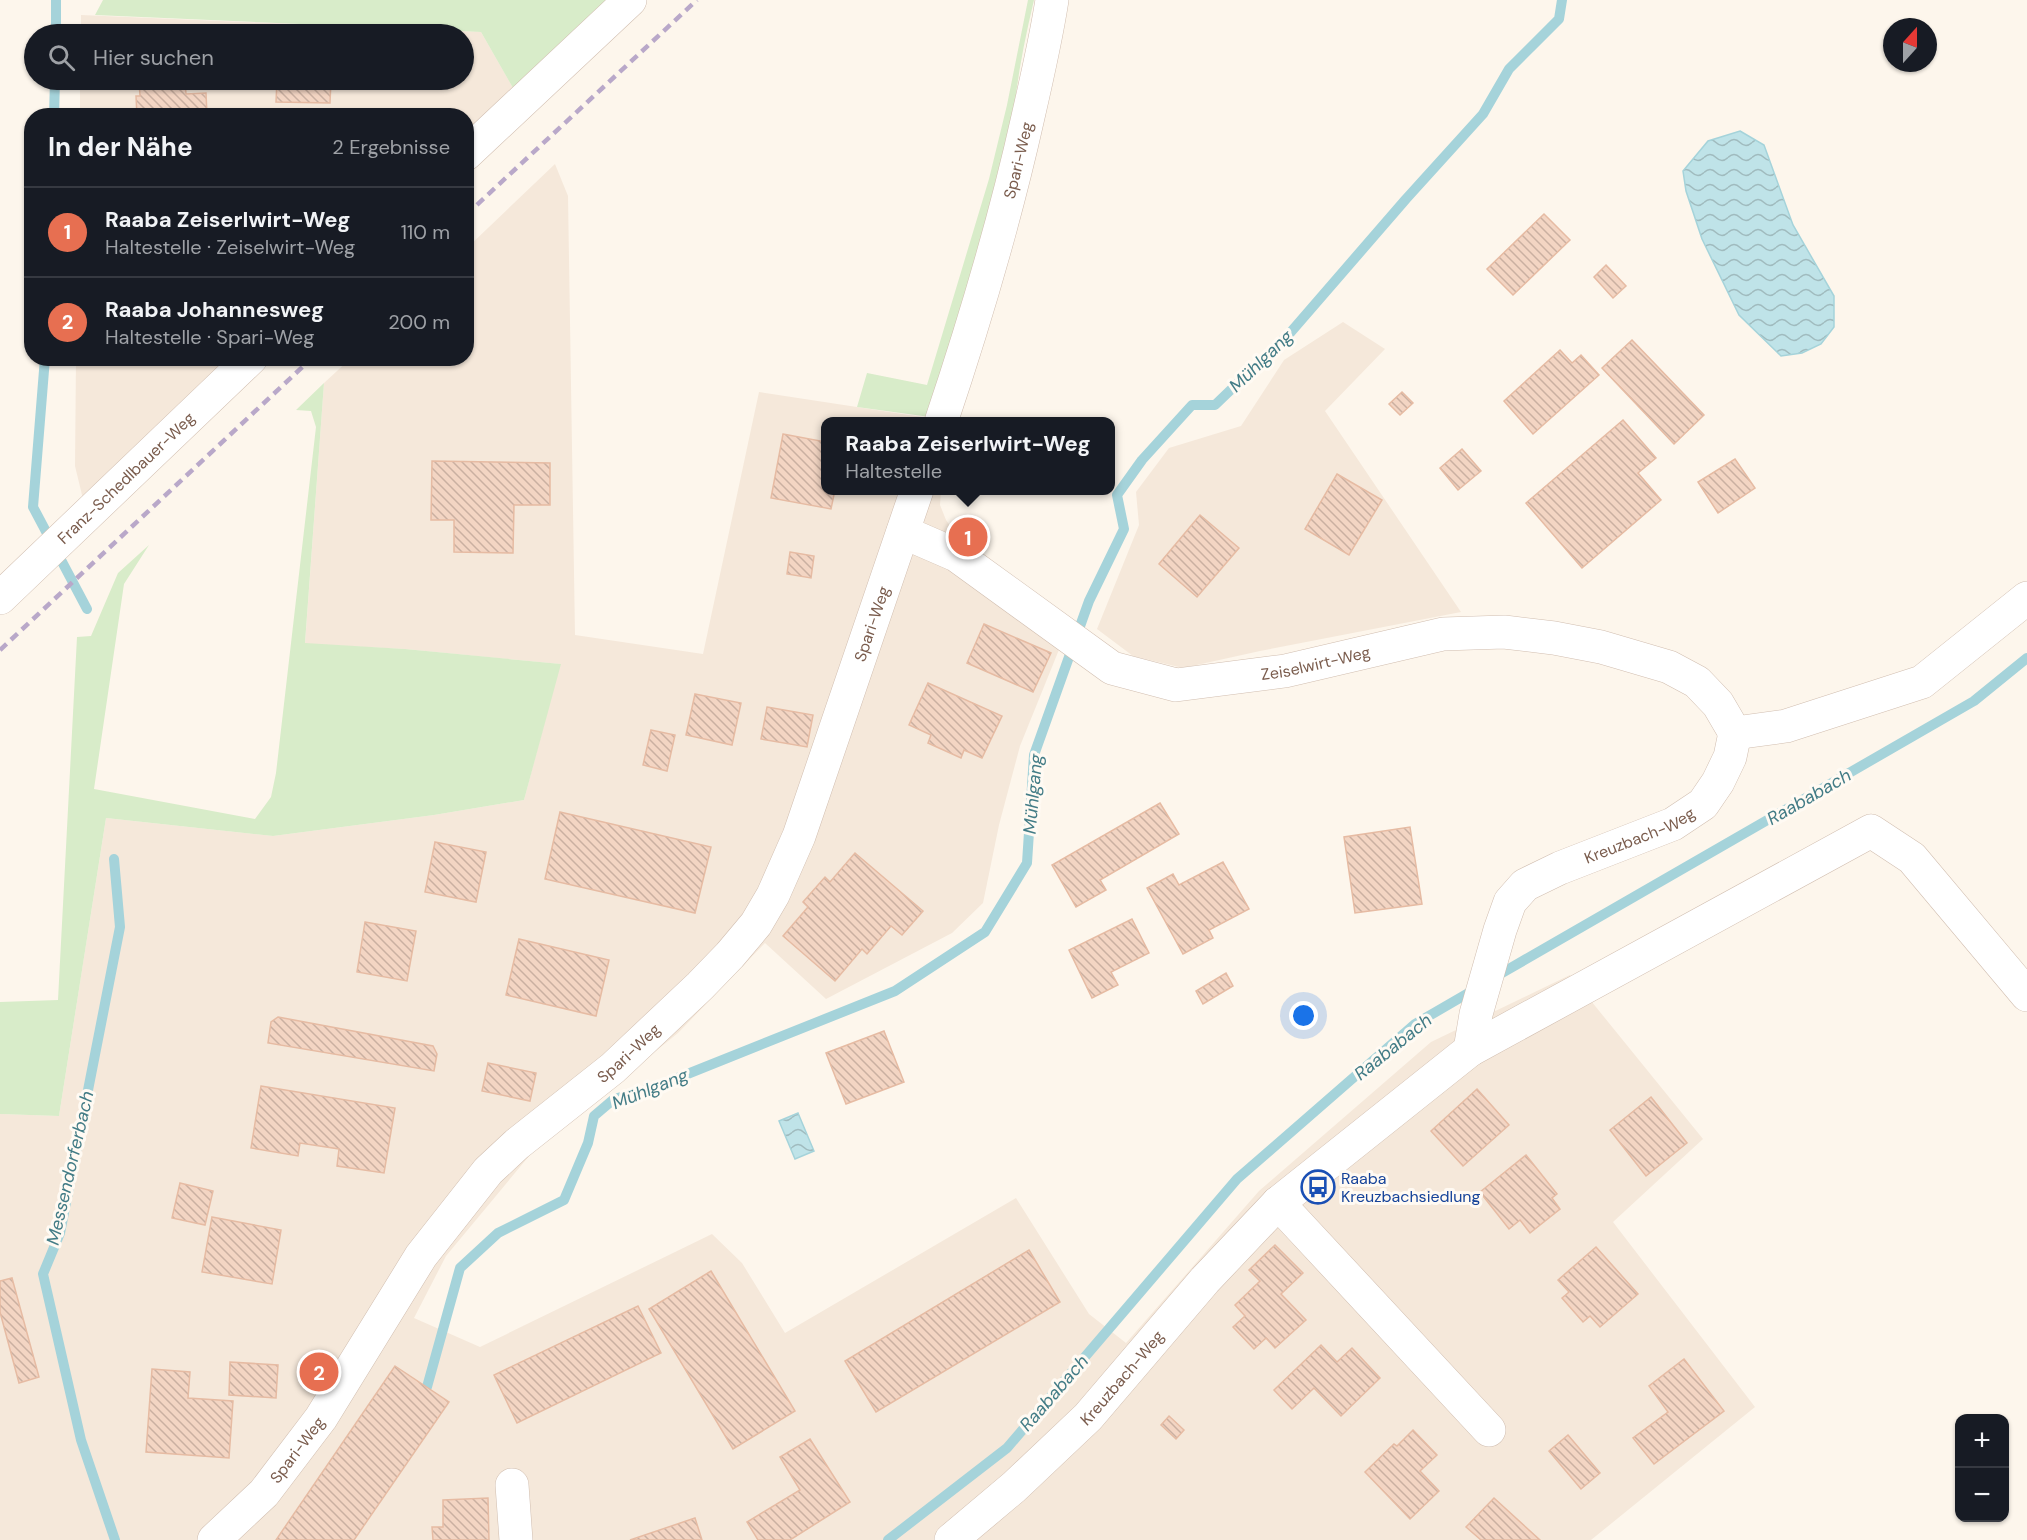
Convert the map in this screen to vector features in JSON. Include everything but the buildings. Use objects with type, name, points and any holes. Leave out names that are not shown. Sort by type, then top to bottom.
[{"type":"street","points":[[474,146],[630,0]]},
{"type":"street","name":"Spari-Weg","points":[[943,417],[970,334],[1015,174],[1047,35],[1052,0]]},
{"type":"street","name":"Franz-Schedlbauer-Weg","points":[[0,598],[243,366]]},
{"type":"street","name":"Spari-Weg","points":[[214,1540],[264,1492],[321,1418],[421,1256],[488,1171],[517,1144],[613,1068],[700,986],[756,924],[773,895],[799,836],[915,495]]},
{"type":"street","name":"Zeiselwirt-Weg","points":[[903,532],[956,555],[1112,668],[1176,684],[1285,671],[1443,634],[1504,632],[1601,647],[1668,667],[1697,682],[1718,704],[1735,733]]},
{"type":"street","points":[[1735,733],[1786,726],[1922,682],[2027,598]]},
{"type":"street","name":"Kreuzbach-Weg","points":[[1470,1050],[1476,1014],[1510,902],[1525,885],[1560,868],[1673,824],[1703,804],[1718,782],[1730,757],[1735,733]]},
{"type":"street","name":"Kreuzbach-Weg","points":[[951,1540],[1014,1487],[1088,1417],[1205,1280],[1278,1203],[1470,1050],[1871,831],[1912,858],[2027,995]]},
{"type":"street","points":[[1278,1203],[1489,1430]]},
{"type":"street","points":[[512,1485],[516,1540]]},
{"type":"shaded area","points":[[81,15],[293,24],[81,24]]},
{"type":"shaded area","points":[[474,32],[481,32],[524,107],[474,156],[474,108],[80,108],[80,90],[474,90]]},
{"type":"shaded area","points":[[555,164],[568,196],[575,635],[703,654],[759,392],[922,417],[821,417],[821,495],[941,495],[940,505],[946,520],[961,541],[1071,620],[1020,746],[999,825],[983,903],[952,933],[826,999],[765,943],[678,1033],[534,1150],[446,1256],[414,1318],[480,1347],[712,1234],[742,1263],[785,1333],[1016,1198],[1089,1314],[1126,1343],[1259,1191],[1431,1042],[1570,975],[1703,1139],[1613,1222],[1755,1407],[1591,1540],[0,1540],[0,1114],[59,1116],[106,818],[273,836],[434,815],[524,800],[560,664],[405,649],[305,644],[324,383],[342,366],[474,366],[474,241]]},
{"type":"shaded area","points":[[1343,322],[1385,349],[1325,411],[1461,612],[1183,668],[1133,656],[1097,629],[1139,525],[1136,492],[1169,448],[1241,426],[1284,360]]},
{"type":"shaded area","points":[[76,366],[257,366],[90,528],[75,466]]},
{"type":"green space","points":[[103,0],[608,0],[513,88],[481,32],[474,32],[474,24],[299,24],[95,15]]},
{"type":"green space","points":[[1028,0],[1034,0],[1021,62],[1013,125],[930,417],[857,407],[867,373],[927,385],[989,179],[1007,105]]},
{"type":"green space","points":[[324,383],[305,643],[405,649],[561,664],[524,800],[434,815],[273,836],[106,818],[59,1116],[0,1114],[0,1002],[58,1000],[77,637],[91,636],[118,573],[149,545],[124,584],[94,789],[255,819],[271,797],[276,773],[316,427],[311,411],[296,410]]},
{"type":"water","points":[[1740,131],[1764,145],[1793,225],[1834,296],[1834,327],[1821,344],[1802,353],[1781,356],[1739,315],[1702,239],[1686,191],[1683,171],[1708,141]]},
{"type":"water","points":[[798,1113],[814,1151],[795,1159],[779,1121]]},
{"type":"waterway","name":"Messendorferbach","points":[[56,0],[56,24]]},
{"type":"waterway","name":"Mühlgang","points":[[427,1387],[460,1268],[498,1233],[564,1200],[588,1143],[594,1116],[614,1099],[650,1089],[895,991],[985,932],[1027,863],[1034,755],[1089,601],[1124,529],[1117,495],[1142,460],[1192,405],[1215,405],[1290,333],[1483,114],[1509,69],[1559,19],[1562,0]]},
{"type":"waterway","name":"Messendorferbach","points":[[54,108],[55,90]]},
{"type":"waterway","name":"Messendorferbach","points":[[44,366],[33,507],[87,609]]},
{"type":"waterway","name":"Raababach","points":[[1495,977],[1974,701],[2027,658]]},
{"type":"waterway","name":"Messendorferbach","points":[[114,859],[120,927],[60,1233],[43,1274],[81,1440],[115,1540]]},
{"type":"waterway","name":"Raababach","points":[[888,1540],[1007,1448],[1237,1179],[1415,1024],[1477,988]]},
{"type":"railway","points":[[474,208],[697,0]]},
{"type":"railway","points":[[0,650],[303,366]]},
{"type":"place","name":"Raaba Zeiserlwirt-Weg","points":[[968,537]]},
{"type":"place","name":"Raaba Kreuzbachsiedlung","points":[[1318,1187]]},
{"type":"place","name":"Raaba Johannesweg","points":[[319,1372]]}]
